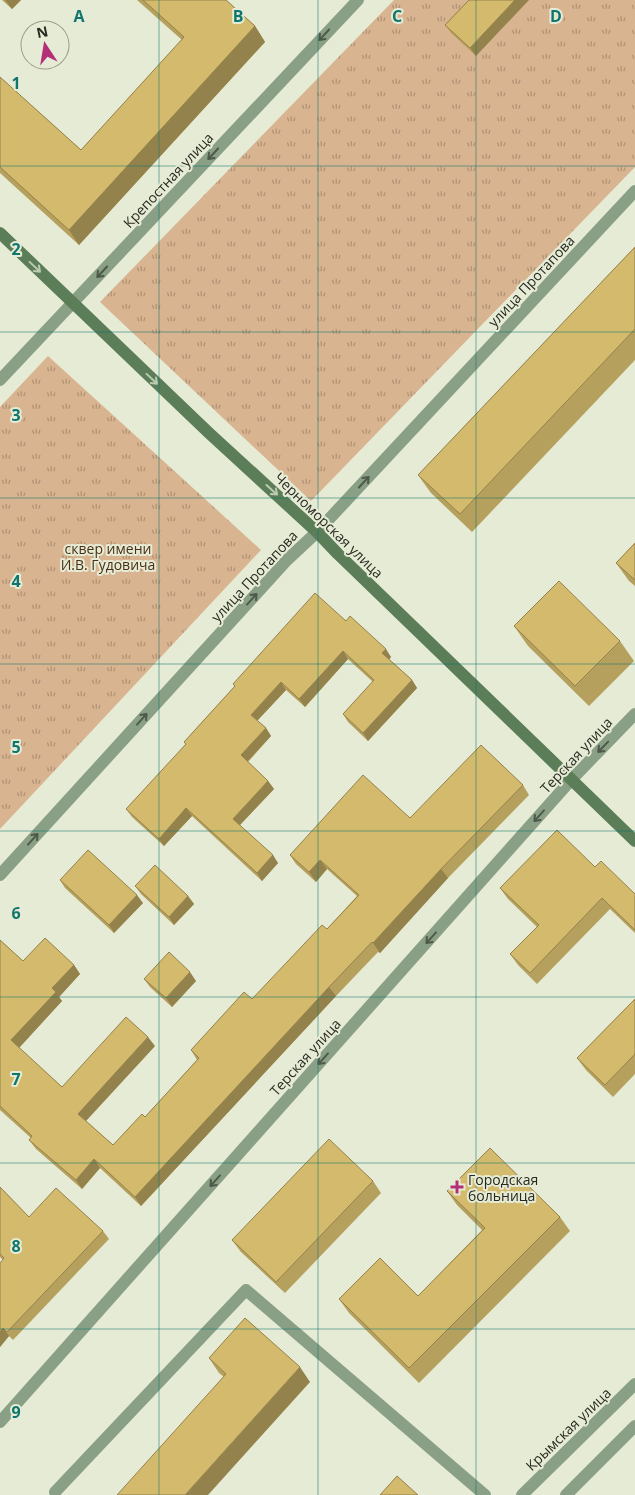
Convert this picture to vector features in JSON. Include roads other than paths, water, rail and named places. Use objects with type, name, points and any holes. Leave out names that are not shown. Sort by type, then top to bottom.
[{"type":"street","name":"Крепостная улица","points":[[0,380],[358,0]]},
{"type":"street","name":"улица Протапова","points":[[0,875],[287,560],[317,532],[635,191]]},
{"type":"street","name":"Черноморская улица","points":[[0,233],[209,433],[317,532],[635,842]]},
{"type":"street","name":"Терская улица","points":[[0,1422],[571,780],[635,714]]},
{"type":"street","points":[[55,1492],[246,1290],[485,1495]]},
{"type":"street","name":"Крымская улица","points":[[522,1495],[635,1384]]},
{"type":"street","points":[[566,1495],[635,1426]]},
{"type":"place","name":"Городская больница","points":[[457,1187]]},
{"type":"park label","name":"сквер имени И.В. Гудовича","points":[[108,556]]}]
